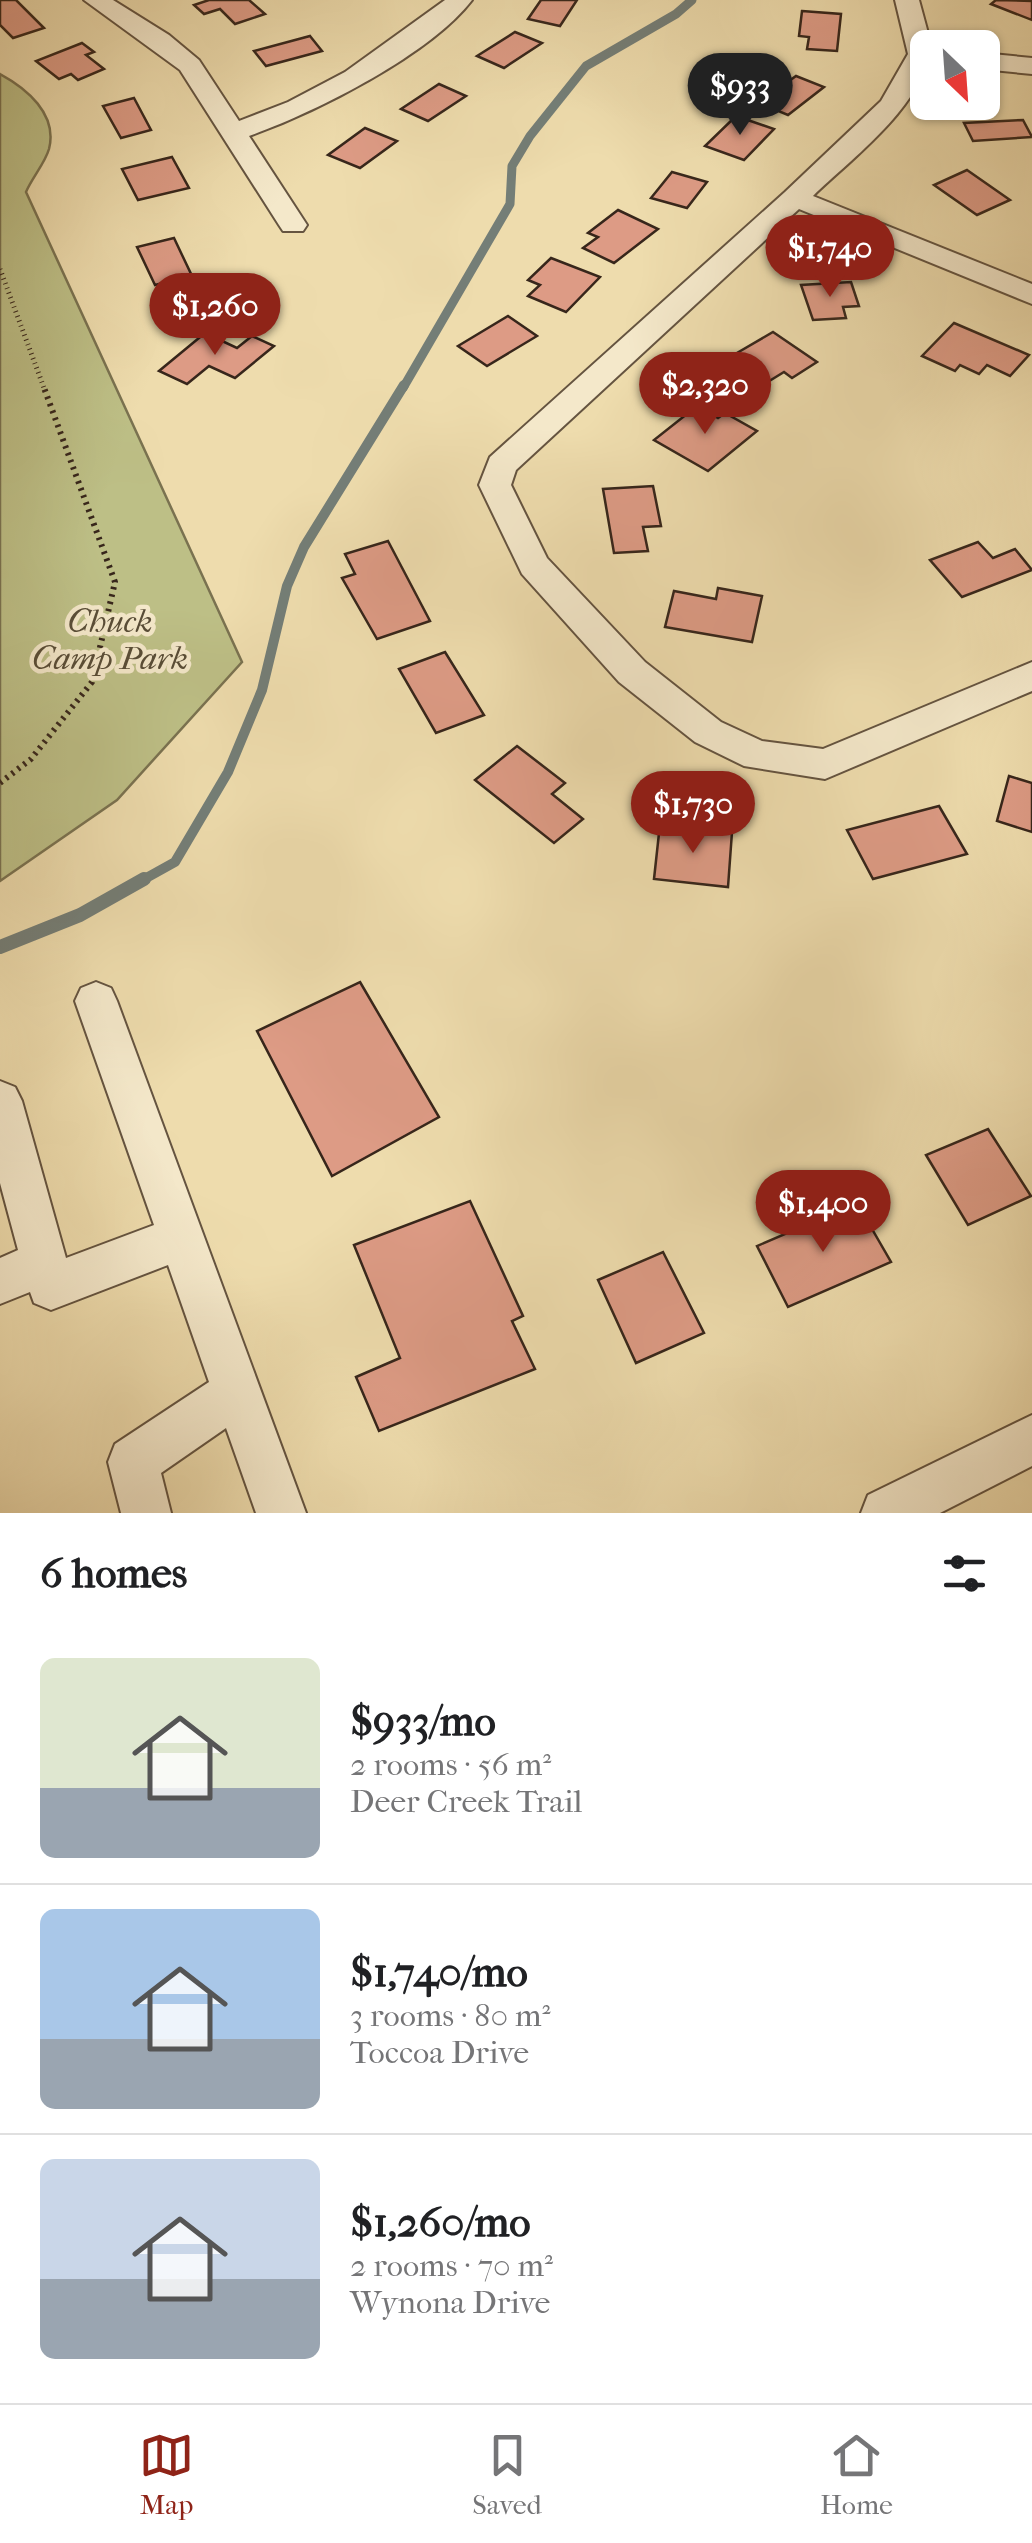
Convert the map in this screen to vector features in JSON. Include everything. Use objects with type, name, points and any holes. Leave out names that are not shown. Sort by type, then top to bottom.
[{"type":"street","points":[[96,0],[160,40],[190,66],[293,225]]},
{"type":"street","points":[[235,132],[278,118],[354,79],[413,40],[460,0]]},
{"type":"street","points":[[908,0],[917,30]]},
{"type":"street","points":[[1000,63],[1032,66]]},
{"type":"street","points":[[910,75],[891,104],[794,198],[501,464],[496,485],[534,565],[632,672],[708,732],[757,755],[824,764],[1032,676]]},
{"type":"street","points":[[794,198],[1032,296]]},
{"type":"street","points":[[96,1001],[280,1513]]},
{"type":"street","points":[[0,1101],[51,1286],[182,1237]]},
{"type":"street","points":[[0,1281],[43,1264]]},
{"type":"street","points":[[146,1513],[133,1462],[237,1392]]},
{"type":"street","points":[[886,1513],[1032,1440]]},
{"type":"path","points":[[0,269],[115,582],[92,682],[31,759],[0,783]]},
{"type":"green space","name":"Chuck Camp Park","points":[[0,74],[38,104],[49,124],[49,149],[26,192],[242,662],[117,800],[0,881]]},
{"type":"building","points":[[0,0],[16,0],[44,28],[13,38],[0,25]]},
{"type":"building","points":[[209,0],[249,0],[265,14],[235,24],[220,9],[204,14],[194,5]]},
{"type":"building","points":[[541,0],[577,0],[560,26],[528,19]]},
{"type":"building","points":[[996,0],[1032,1],[1032,20],[991,4]]},
{"type":"building","points":[[802,11],[841,14],[837,51],[807,49],[809,37],[799,36]]},
{"type":"building","points":[[515,32],[542,43],[504,68],[477,56]]},
{"type":"building","points":[[310,36],[322,51],[266,66],[254,51]]},
{"type":"building","points":[[82,43],[94,52],[86,55],[104,69],[78,80],[71,74],[59,79],[36,61]]},
{"type":"building","points":[[796,76],[824,87],[788,115],[759,103]]},
{"type":"building","points":[[439,84],[466,96],[428,121],[401,109]]},
{"type":"building","points":[[134,98],[151,130],[121,138],[103,106]]},
{"type":"building","points":[[736,116],[774,129],[744,160],[705,146]]},
{"type":"building","points":[[1023,120],[1032,137],[973,141],[964,123]]},
{"type":"building","points":[[365,128],[397,141],[360,168],[328,155]]},
{"type":"building","points":[[172,157],[189,188],[138,200],[122,169]]},
{"type":"building","points":[[967,170],[1010,200],[977,215],[934,185]]},
{"type":"building","points":[[672,172],[707,182],[687,208],[651,198]]},
{"type":"building","points":[[618,210],[658,229],[614,263],[583,248],[598,237],[588,233]]},
{"type":"building","points":[[174,238],[192,276],[155,285],[137,247]]},
{"type":"building","points":[[551,258],[600,277],[566,312],[528,296],[540,285],[528,280]]},
{"type":"building","points":[[851,282],[859,306],[843,307],[846,318],[813,320],[801,285]]},
{"type":"building","points":[[508,316],[537,336],[487,366],[458,346]]},
{"type":"building","points":[[954,323],[1029,355],[1010,376],[987,365],[979,374],[960,365],[955,371],[922,356]]},
{"type":"building","points":[[773,332],[817,362],[792,378],[784,372],[766,383],[730,357]]},
{"type":"building","points":[[205,333],[237,348],[252,336],[274,346],[235,378],[209,366],[187,384],[159,371]]},
{"type":"building","points":[[697,406],[718,418],[725,413],[757,431],[708,471],[654,440]]},
{"type":"building","points":[[653,486],[661,526],[643,527],[648,551],[614,553],[603,489]]},
{"type":"building","points":[[388,541],[430,621],[377,639],[342,578],[355,574],[345,554]]},
{"type":"building","points":[[978,542],[993,558],[1015,549],[1032,570],[962,597],[930,560]]},
{"type":"building","points":[[718,588],[762,596],[752,642],[665,627],[674,591],[716,599]]},
{"type":"building","points":[[445,652],[484,715],[436,733],[399,669]]},
{"type":"building","points":[[517,746],[565,783],[552,794],[583,819],[554,843],[475,780]]},
{"type":"building","points":[[1009,776],[1032,783],[1032,832],[997,821]]},
{"type":"building","points":[[939,806],[967,854],[873,879],[847,830]]},
{"type":"building","points":[[660,824],[732,832],[728,887],[654,879]]},
{"type":"building","points":[[360,982],[439,1117],[332,1176],[257,1031]]},
{"type":"building","points":[[988,1129],[1031,1196],[968,1225],[926,1155]]},
{"type":"building","points":[[470,1201],[523,1316],[512,1321],[535,1369],[379,1431],[356,1377],[400,1358],[354,1245]]},
{"type":"building","points":[[857,1203],[891,1262],[788,1307],[757,1246]]},
{"type":"building","points":[[663,1252],[704,1333],[636,1363],[598,1280]]},
{"type":"waterway","points":[[403,388],[510,204],[512,166],[530,136],[586,66],[676,14],[692,0]]},
{"type":"waterway","points":[[139,882],[175,862],[228,772],[262,690],[287,586],[304,547],[404,385]]},
{"type":"waterway","points":[[0,947],[80,915],[144,879]]}]
